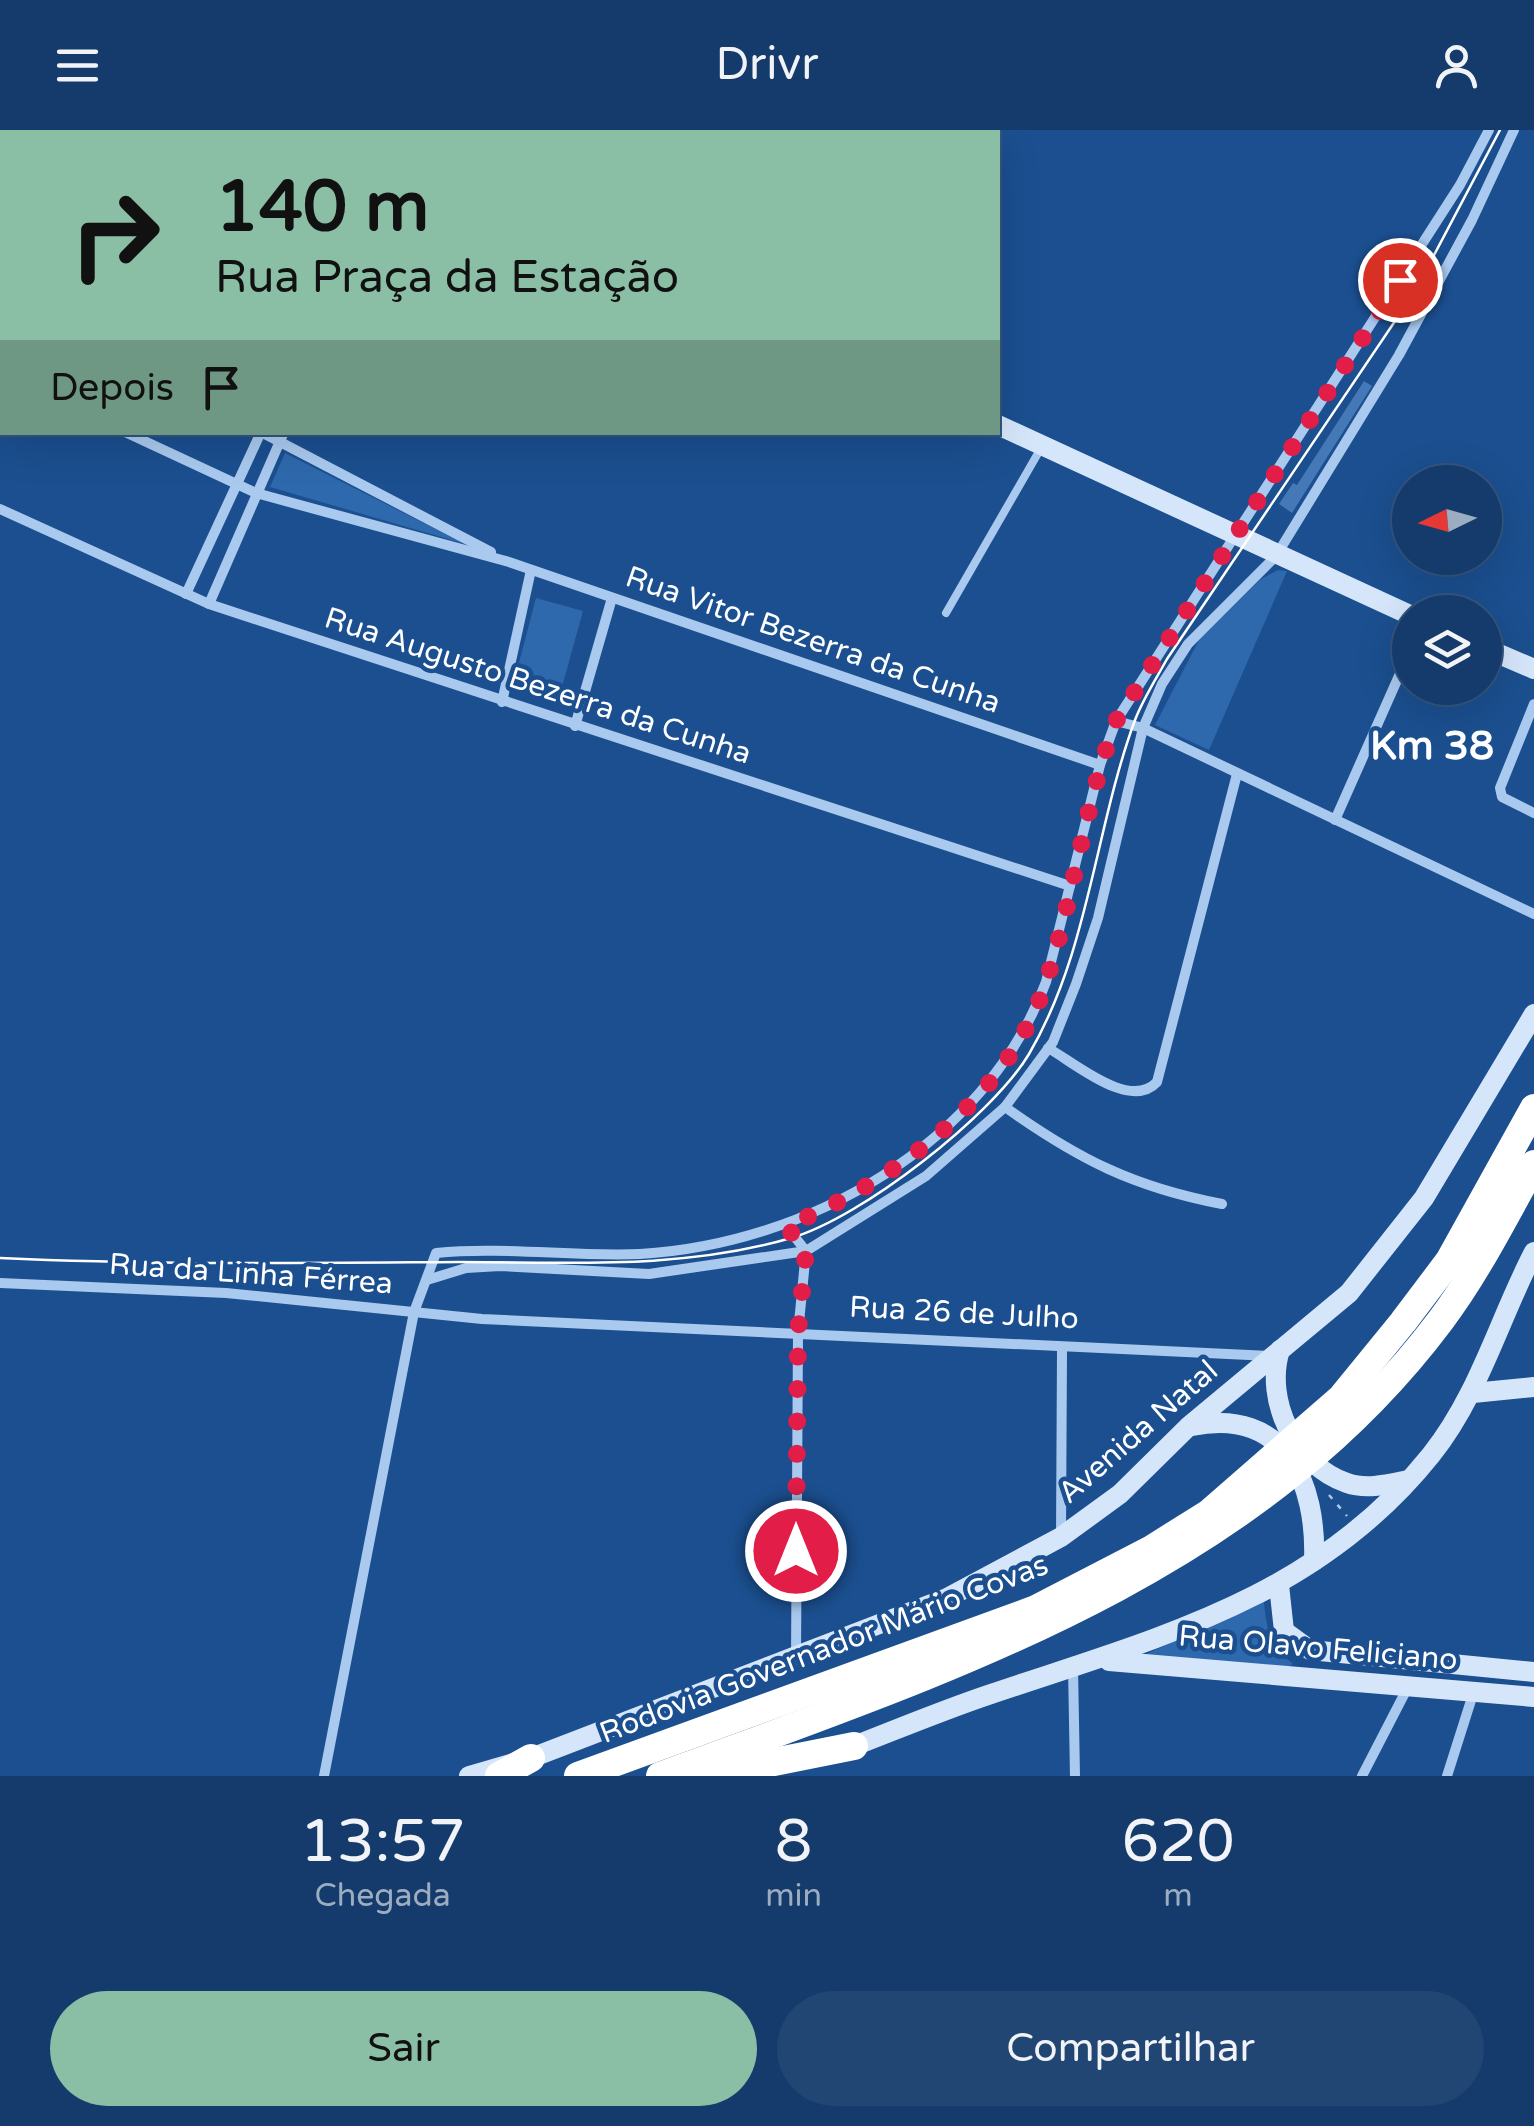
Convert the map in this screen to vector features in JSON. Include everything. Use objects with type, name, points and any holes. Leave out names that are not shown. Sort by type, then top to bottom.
[{"type":"highway","name":"Rodovia Governador Mário Covas","points":[[578,1776],[1036,1609],[1150,1550],[1298,1455],[1450,1262],[1534,1108]]},
{"type":"highway","name":"Rodovia Governador Mário Covas","points":[[660,1776],[912,1683],[1028,1634],[1142,1576],[1230,1521],[1298,1455],[1395,1376],[1442,1318],[1534,1164]]},
{"type":"highway","points":[[704,1776],[854,1746]]},
{"type":"highway","points":[[499,1776],[531,1758]]},
{"type":"main road","points":[[1000,426],[1392,607]]},
{"type":"main road","points":[[1502,656],[1534,670]]},
{"type":"main road","name":"Avenida Natal","points":[[469,1776],[531,1758],[948,1598],[1060,1537],[1120,1494],[1188,1427],[1349,1292],[1424,1198],[1534,1014]]},
{"type":"main road","points":[[779,1776],[1190,1628],[1279,1585],[1314,1562],[1409,1480],[1473,1393],[1504,1311],[1533,1254]]},
{"type":"main road","points":[[1275,1353],[1276,1404],[1298,1455],[1314,1512],[1314,1562]]},
{"type":"main road","points":[[1473,1393],[1534,1386]]},
{"type":"main road","points":[[1188,1427],[1211,1422],[1246,1427],[1348,1484],[1383,1486],[1409,1480]]},
{"type":"main road","name":"Rua Olavo Feliciano","points":[[1279,1585],[1277,1600],[1284,1630],[1296,1644],[1310,1650],[1534,1672]]},
{"type":"main road","name":"Rua Olavo Feliciano","points":[[1097,1660],[1534,1697]]},
{"type":"street","points":[[427,1280],[436,1253],[640,1254],[727,1243],[786,1226],[819,1213],[880,1175],[992,1081],[1033,1017],[1100,765],[1116,721],[1243,537],[1489,130]]},
{"type":"street","name":"Rua da Linha Férrea","points":[[0,1283],[226,1292],[414,1312],[427,1280],[466,1268],[500,1266],[649,1274],[806,1251],[926,1176],[1005,1107],[1050,1045],[1098,918],[1143,728],[1162,684],[1188,644],[1276,556],[1398,355],[1472,220],[1514,130]]},
{"type":"street","name":"Rua Vitor Bezerra da Cunha","points":[[131,435],[256,493],[510,562],[1100,765]]},
{"type":"street","points":[[186,594],[260,435]]},
{"type":"street","points":[[210,604],[282,437]]},
{"type":"street","name":"Rua Vitor Bezerra da Cunha","points":[[282,437],[510,562]]},
{"type":"street","name":"Rua Augusto Bezerra da Cunha","points":[[0,508],[210,604],[1070,886]]},
{"type":"street","points":[[502,702],[531,570]]},
{"type":"street","points":[[575,726],[612,598]]},
{"type":"street","points":[[1336,820],[1392,692]]},
{"type":"street","points":[[1534,704],[1500,788],[1502,797],[1534,813]]},
{"type":"street","points":[[1116,721],[1143,728],[1534,914]]},
{"type":"street","points":[[1050,1045],[1126,1092],[1142,1093],[1156,1082],[1237,774]]},
{"type":"street","points":[[1005,1107],[1066,1150],[1114,1174],[1143,1186],[1222,1204]]},
{"type":"street","points":[[786,1226],[806,1251],[798,1333],[796,1658]]},
{"type":"street","points":[[324,1776],[414,1312]]},
{"type":"street","name":"Rua 26 de Julho","points":[[414,1312],[1062,1350],[1275,1353]]},
{"type":"street","points":[[1060,1537],[1062,1350]]},
{"type":"street","points":[[1073,1667],[1076,1776]]},
{"type":"street","points":[[1362,1776],[1409,1686]]},
{"type":"street","points":[[1447,1776],[1474,1691]]},
{"type":"lane","points":[[946,613],[1042,445]]},
{"type":"shaded area","points":[[285,453],[465,544],[270,487]]},
{"type":"shaded area","points":[[1278,570],[1287,571],[1209,750],[1155,725],[1199,640],[1261,579]]},
{"type":"shaded area","points":[[536,598],[583,611],[562,687],[516,674]]},
{"type":"shaded area","points":[[1264,1601],[1271,1636],[1293,1664],[1283,1671],[1142,1656]]},
{"type":"building","points":[[1364,381],[1372,386],[1292,513],[1279,504],[1293,483],[1297,485]]},
{"type":"tram line","points":[[0,1258],[229,1263],[667,1260],[750,1248],[820,1227],[853,1210],[922,1162],[986,1106],[1029,1054],[1065,974],[1121,761],[1146,697],[1167,659],[1414,293],[1500,130]]},
{"type":"district","name":"Km 38","points":[[1432,746]]},
{"type":"route","points":[[796,1551],[798,1333],[806,1251],[786,1226],[848,1197],[916,1150],[970,1103],[1012,1056],[1046,982],[1100,765],[1116,721],[1400,280]]}]
